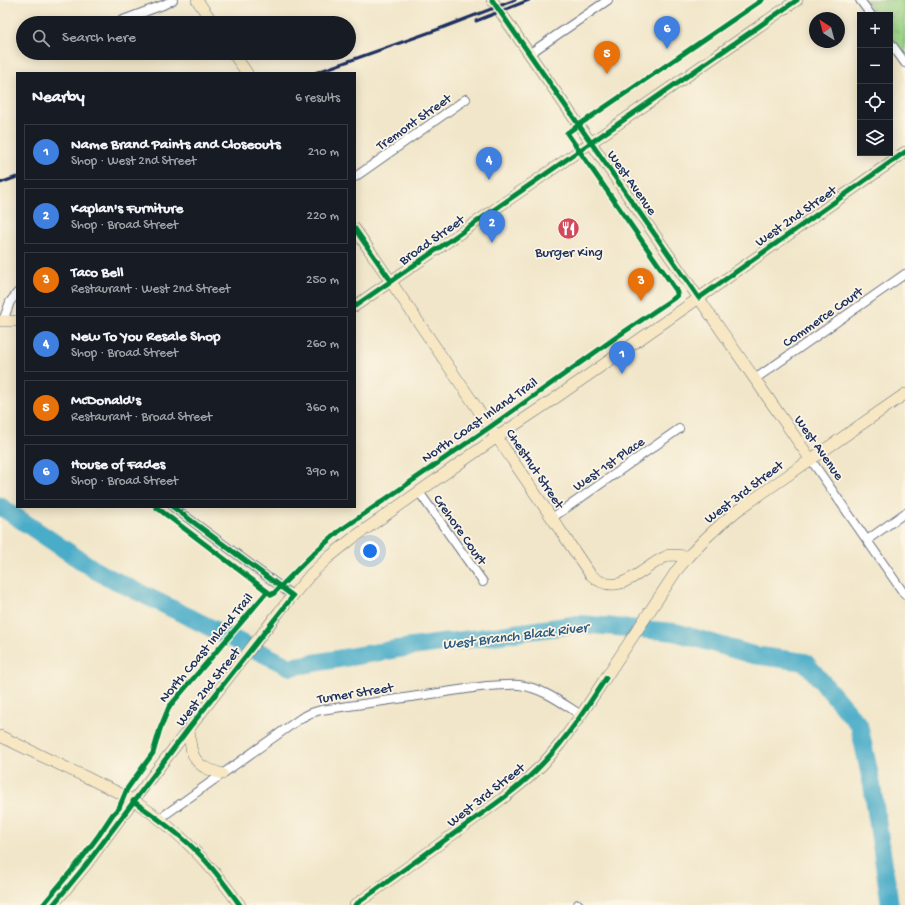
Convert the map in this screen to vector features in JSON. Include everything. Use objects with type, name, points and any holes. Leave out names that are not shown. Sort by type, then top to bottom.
[{"type":"main road","points":[[197,0],[208,16]]},
{"type":"main road","name":"West Avenue","points":[[492,0],[811,460]]},
{"type":"main road","name":"Broad Street","points":[[356,305],[797,0]]},
{"type":"main road","points":[[238,60],[246,72]]},
{"type":"main road","name":"West 2nd Street","points":[[53,905],[86,865],[133,801],[268,626],[311,574],[328,558],[353,538],[699,298],[905,152]]},
{"type":"main road","name":"Chestnut Street","points":[[356,230],[590,574],[605,583],[616,584],[627,582],[665,556],[688,556]]},
{"type":"main road","points":[[2,321],[16,321]]},
{"type":"main road","name":"West 3rd Street","points":[[355,905],[502,799],[523,782],[550,756],[581,715],[663,590],[688,556],[703,540],[728,517],[905,394]]},
{"type":"main road","points":[[189,728],[190,748],[194,758],[203,767],[222,774]]},
{"type":"main road","points":[[0,736],[133,801],[159,819],[188,844],[208,864],[240,905]]},
{"type":"street","points":[[134,16],[173,0]]},
{"type":"street","points":[[529,54],[608,0]]},
{"type":"street","points":[[860,0],[869,12]]},
{"type":"street","points":[[893,46],[905,63]]},
{"type":"street","name":"Tremont Street","points":[[356,176],[466,99]]},
{"type":"street","name":"Commerce Court","points":[[755,379],[905,274]]},
{"type":"street","points":[[2,321],[10,302],[16,295]]},
{"type":"street","name":"West 1st Place","points":[[552,518],[679,429]]},
{"type":"street","name":"West Avenue","points":[[811,460],[905,595]]},
{"type":"street","name":"Crehore Court","points":[[419,492],[482,582]]},
{"type":"street","points":[[174,508],[292,596]]},
{"type":"street","points":[[867,540],[905,513]]},
{"type":"street","name":"Turner Street","points":[[159,819],[301,718],[321,710],[487,686],[509,685],[525,686],[551,696],[581,715]]},
{"type":"green space","points":[[865,0],[905,0],[905,57],[893,40],[893,12],[874,12]]},
{"type":"waterway","name":"West Branch Black River","points":[[0,506],[98,572],[290,667],[397,649],[580,624],[675,632],[753,655],[805,662],[859,725],[872,785],[890,905]]},
{"type":"railway","points":[[356,58],[515,0]]},
{"type":"railway","points":[[476,21],[529,0]]},
{"type":"railway","points":[[318,72],[352,60]]},
{"type":"railway","points":[[0,183],[16,177]]},
{"type":"cycle path","points":[[492,0],[699,298],[905,152]]},
{"type":"cycle path","name":"North Coast Inland Trail","points":[[157,508],[272,595],[314,553],[338,532],[677,296],[676,290],[567,133],[762,0]]},
{"type":"cycle path","points":[[356,305],[797,0]]},
{"type":"cycle path","points":[[356,230],[391,281]]},
{"type":"cycle path","points":[[53,905],[86,865],[189,728],[293,596],[174,508]]},
{"type":"cycle path","name":"North Coast Inland Trail","points":[[43,905],[82,858],[113,814],[119,808],[127,789],[153,753],[160,729],[169,707],[267,592]]},
{"type":"cycle path","points":[[355,905],[495,805],[525,781],[561,743],[577,722],[606,678]]},
{"type":"cycle path","points":[[133,801],[182,837],[216,872],[240,905]]},
{"type":"place","name":"House of Fades","points":[[667,49]]},
{"type":"place","name":"McDonald's","points":[[607,74]]},
{"type":"place","name":"New To You Resale Shop","points":[[489,180]]},
{"type":"place","name":"Burger King","points":[[569,229]]},
{"type":"place","name":"Kaplan's Furniture","points":[[492,243]]},
{"type":"place","name":"Taco Bell","points":[[641,301]]},
{"type":"place","name":"Name Brand Paints and Closeouts","points":[[622,374]]}]
